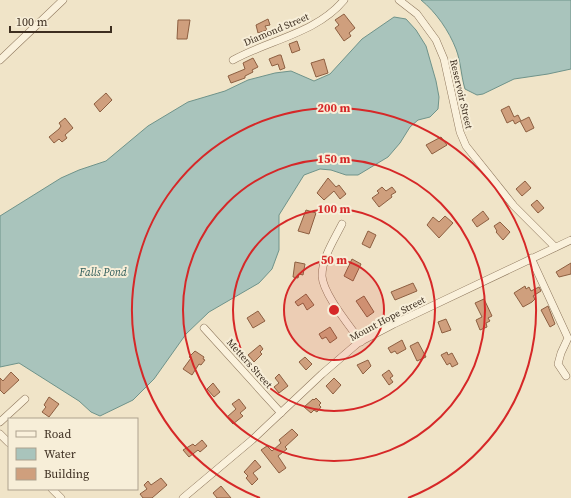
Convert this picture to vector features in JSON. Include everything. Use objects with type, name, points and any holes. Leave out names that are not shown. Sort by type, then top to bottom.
[{"type":"street","points":[[0,60],[63,0]]},
{"type":"street","name":"Diamond Street","points":[[233,60],[318,22],[335,11],[344,0]]},
{"type":"street","name":"Reservoir Street","points":[[399,0],[417,14],[436,40],[444,59],[460,132],[466,146],[514,206],[555,247]]},
{"type":"street","points":[[342,224],[324,265],[322,276],[325,288],[361,342]]},
{"type":"street","name":"Mount Hope Street","points":[[183,498],[252,440],[341,356],[361,342],[394,324],[571,240]]},
{"type":"street","points":[[531,258],[568,338],[558,364],[566,376]]},
{"type":"street","name":"Metters Street","points":[[204,328],[280,413]]},
{"type":"street","points":[[0,422],[25,399]]},
{"type":"street","points":[[0,434],[8,442]]},
{"type":"street","points":[[53,490],[61,498]]},
{"type":"water","points":[[421,0],[571,0],[571,69],[514,79],[483,94],[477,95],[465,89],[459,59],[453,42],[437,16]]},
{"type":"water","name":"Falls Pond","points":[[394,17],[406,19],[416,30],[426,46],[436,81],[439,97],[438,109],[430,117],[418,120],[410,127],[400,143],[388,157],[358,175],[346,175],[331,170],[320,169],[304,175],[279,215],[279,250],[272,269],[259,283],[209,312],[186,334],[154,379],[133,400],[100,416],[91,412],[79,401],[19,363],[0,367],[0,216],[61,178],[106,161],[148,126],[188,102],[225,91],[248,80],[275,73],[291,71],[314,81],[330,74],[362,39]]},
{"type":"building","points":[[344,14],[355,28],[349,33],[351,36],[344,41],[335,28],[339,25],[335,20]]},
{"type":"building","points":[[268,19],[270,25],[265,26],[267,30],[258,33],[256,25]]},
{"type":"building","points":[[178,20],[190,20],[187,39],[177,39]]},
{"type":"building","points":[[297,41],[300,50],[292,53],[289,44]]},
{"type":"building","points":[[281,55],[285,68],[280,70],[278,64],[272,66],[269,59]]},
{"type":"building","points":[[253,58],[258,67],[252,70],[253,72],[245,76],[245,78],[231,83],[228,76],[245,69],[243,63]]},
{"type":"building","points":[[324,59],[328,73],[316,77],[311,63]]},
{"type":"building","points":[[106,93],[112,100],[100,112],[94,104]]},
{"type":"building","points":[[509,106],[514,117],[518,115],[521,121],[529,117],[534,128],[526,132],[520,121],[515,124],[513,120],[507,123],[501,110]]},
{"type":"building","points":[[65,118],[73,128],[65,135],[67,138],[62,142],[59,139],[54,143],[49,137],[59,129],[61,126],[59,123]]},
{"type":"building","points":[[441,137],[447,145],[432,154],[426,145]]},
{"type":"building","points":[[328,178],[336,187],[339,185],[346,194],[340,199],[334,191],[324,200],[317,193]]},
{"type":"building","points":[[525,181],[531,188],[522,196],[516,189]]},
{"type":"building","points":[[382,187],[386,191],[392,187],[396,192],[379,207],[372,198],[379,193],[377,191]]},
{"type":"building","points":[[537,200],[544,208],[538,213],[531,205]]},
{"type":"building","points":[[306,210],[316,213],[309,234],[298,231]]},
{"type":"building","points":[[483,211],[489,219],[477,227],[472,220]]},
{"type":"building","points":[[445,216],[453,223],[439,238],[427,225],[433,217],[439,222]]},
{"type":"building","points":[[500,222],[510,232],[503,240],[496,232],[497,231],[494,226]]},
{"type":"building","points":[[368,231],[376,235],[370,248],[362,244]]},
{"type":"building","points":[[352,259],[361,264],[353,281],[344,276]]},
{"type":"building","points":[[295,262],[305,264],[303,275],[299,274],[298,278],[293,277]]},
{"type":"building","points":[[571,263],[571,274],[559,277],[556,272]]},
{"type":"building","points":[[413,283],[417,291],[395,300],[391,292]]},
{"type":"building","points":[[525,286],[526,289],[529,287],[531,291],[539,287],[541,291],[533,296],[535,299],[532,302],[523,307],[514,293]]},
{"type":"building","points":[[306,294],[314,305],[307,310],[303,303],[298,306],[295,302]]},
{"type":"building","points":[[364,296],[374,312],[367,317],[356,301]]},
{"type":"building","points":[[484,299],[492,316],[488,318],[490,321],[486,323],[487,327],[480,330],[476,320],[482,317],[475,303]]},
{"type":"building","points":[[548,306],[555,324],[550,327],[541,310]]},
{"type":"building","points":[[258,311],[265,321],[253,328],[247,318]]},
{"type":"building","points":[[446,319],[451,330],[442,333],[438,322]]},
{"type":"building","points":[[330,327],[337,338],[330,343],[326,337],[322,339],[319,334]]},
{"type":"building","points":[[402,340],[406,349],[397,354],[395,351],[391,353],[388,348]]},
{"type":"building","points":[[418,342],[426,357],[417,361],[410,346]]},
{"type":"building","points":[[260,345],[263,349],[260,352],[262,354],[254,362],[248,355]]},
{"type":"building","points":[[195,351],[204,357],[203,359],[205,360],[201,365],[199,364],[192,375],[183,369],[191,358],[189,357]]},
{"type":"building","points":[[447,352],[448,355],[452,353],[458,364],[452,367],[450,363],[447,365],[441,355]]},
{"type":"building","points":[[305,357],[312,364],[306,370],[299,362]]},
{"type":"building","points":[[368,360],[371,366],[363,374],[357,365]]},
{"type":"building","points":[[389,370],[393,376],[390,378],[393,382],[389,385],[382,375]]},
{"type":"building","points":[[11,372],[19,380],[4,394],[0,390],[0,378],[3,381]]},
{"type":"building","points":[[279,374],[288,386],[279,393],[274,387],[279,383],[275,378]]},
{"type":"building","points":[[334,378],[341,385],[333,394],[326,386]]},
{"type":"building","points":[[213,383],[220,392],[214,397],[207,389]]},
{"type":"building","points":[[49,397],[59,404],[49,417],[42,412],[46,407],[44,405]]},
{"type":"building","points":[[316,398],[321,403],[319,405],[321,407],[317,412],[314,410],[311,413],[304,407]]},
{"type":"building","points":[[239,399],[246,408],[240,413],[243,416],[233,424],[227,417],[236,409],[232,404]]},
{"type":"building","points":[[292,429],[298,435],[285,447],[287,449],[278,456],[286,468],[279,473],[261,450],[267,446],[272,451],[281,443],[279,440]]},
{"type":"building","points":[[202,440],[207,446],[200,452],[198,450],[189,457],[183,450],[193,444],[195,446]]},
{"type":"building","points":[[255,460],[261,467],[253,473],[258,479],[252,485],[246,478],[248,476],[244,472]]},
{"type":"building","points":[[161,478],[167,485],[152,498],[143,498],[140,494],[147,489],[144,485],[148,481],[151,485]]},
{"type":"building","points":[[221,486],[231,498],[217,498],[213,493]]}]
